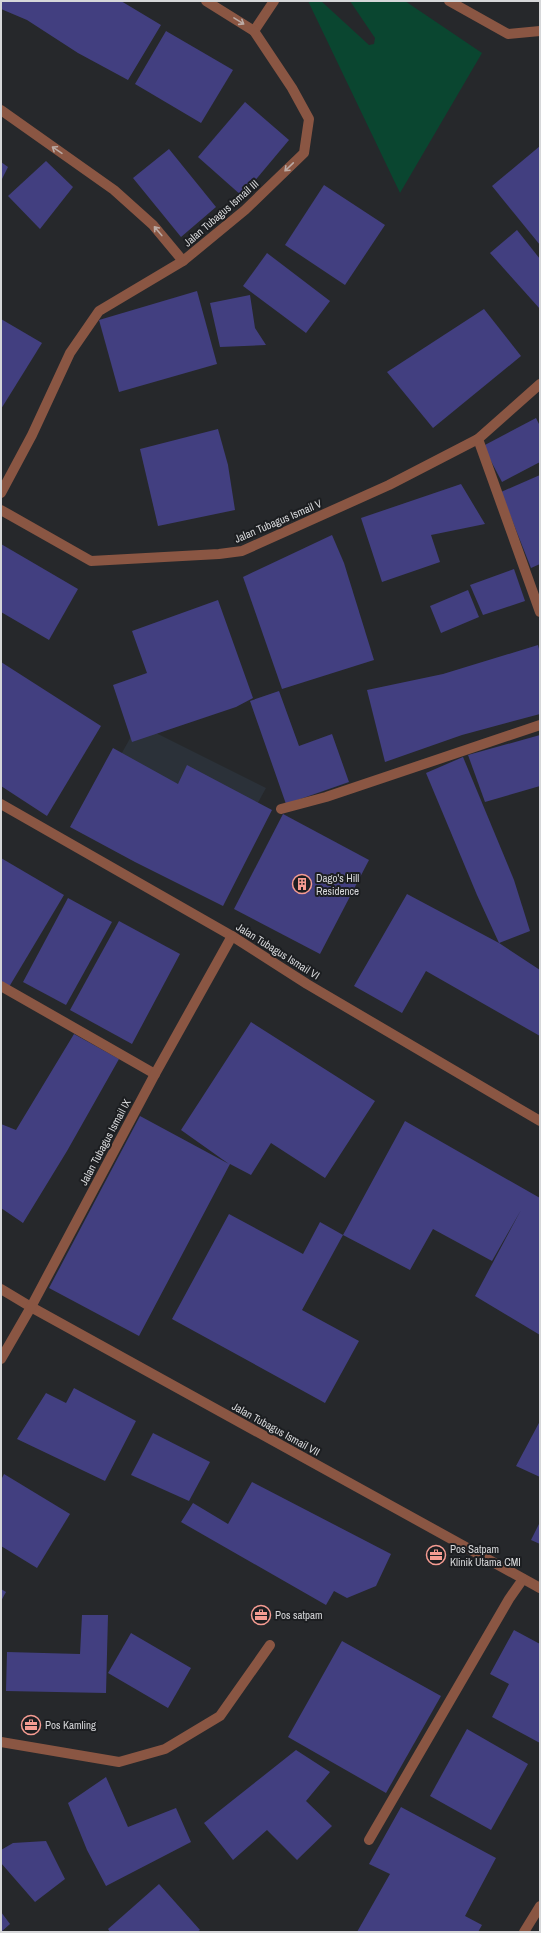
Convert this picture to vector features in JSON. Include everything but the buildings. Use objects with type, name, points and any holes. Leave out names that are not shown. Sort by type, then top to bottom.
[{"type":"street","name":"Jalan Tubagus Ismail III","points":[[1,110],[114,190],[153,225],[183,261],[245,210],[304,152],[309,118],[292,88],[254,31],[206,1]]},
{"type":"street","points":[[254,31],[274,1]]},
{"type":"street","points":[[449,1],[508,34],[540,31]]},
{"type":"street","points":[[1,493],[32,435],[70,353],[99,311],[183,261]]},
{"type":"street","name":"Jalan Tubagus Ismail V","points":[[1,510],[91,561],[219,554],[242,551],[389,485],[478,439],[540,384]]},
{"type":"street","points":[[478,439],[540,612]]},
{"type":"street","points":[[281,810],[326,797],[540,725]]},
{"type":"street","name":"Jalan Tubagus Ismail VI","points":[[1,804],[232,936],[307,984],[540,1121]]},
{"type":"street","name":"Jalan Tubagus Ismail IX","points":[[1,1360],[31,1307],[155,1074],[232,936]]},
{"type":"street","points":[[1,986],[155,1074]]},
{"type":"street","name":"Jalan Tubagus Ismail VII","points":[[1,1289],[540,1588]]},
{"type":"street","points":[[369,1840],[509,1599],[523,1579]]},
{"type":"street","points":[[1,1742],[119,1762],[165,1749],[220,1716],[270,1644]]},
{"type":"street","points":[[524,1932],[540,1906]]},
{"type":"shaded area","points":[[138,724],[266,788],[214,883],[84,821]]},
{"type":"green space","points":[[308,1],[321,1],[369,45],[374,44],[375,38],[350,1],[405,1],[482,53],[400,193]]},
{"type":"place","name":"Dago's Hill Residence","points":[[302,884]]},
{"type":"place","name":"Pos Satpam Klinik Utama CMI","points":[[436,1555]]},
{"type":"place","name":"Pos satpam","points":[[261,1615]]},
{"type":"place","name":"Pos Kamling","points":[[31,1725]]}]
